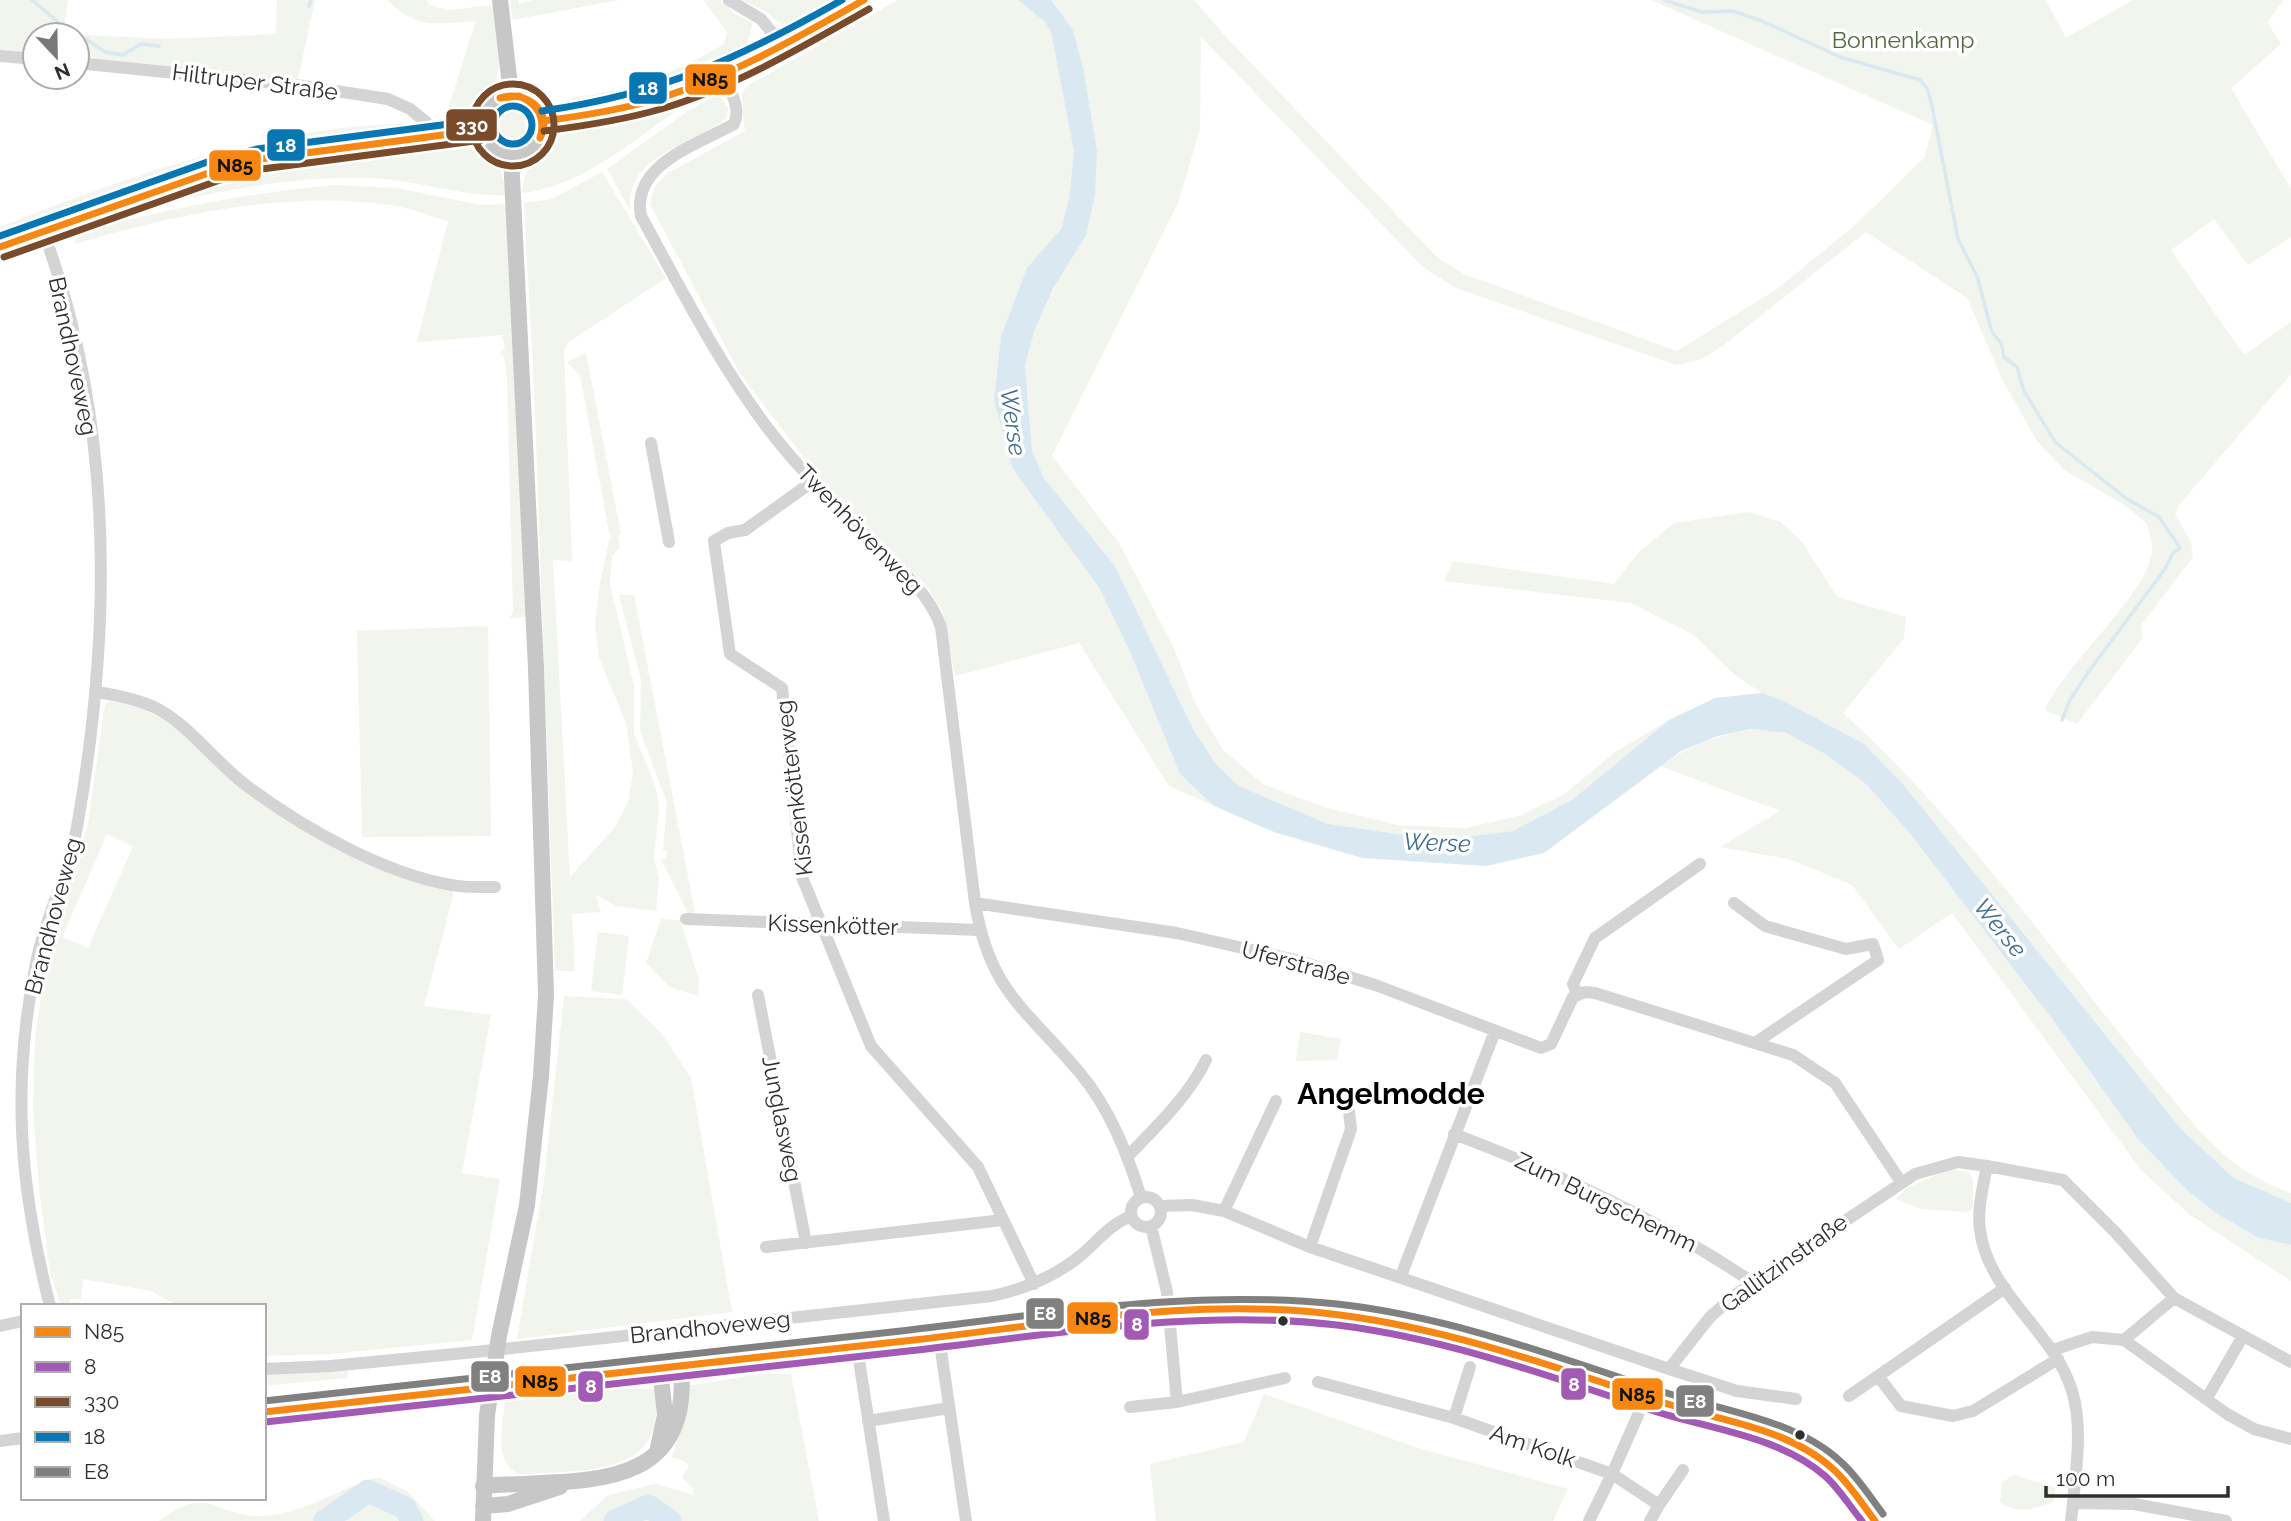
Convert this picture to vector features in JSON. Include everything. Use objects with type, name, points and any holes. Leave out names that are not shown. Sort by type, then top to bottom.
[{"type":"main road","points":[[500,0],[511,94]]},
{"type":"main road","points":[[511,94],[531,100],[540,110],[544,121],[539,142],[531,150],[511,156],[491,148],[481,130],[487,107],[494,100],[511,94]]},
{"type":"main road","points":[[511,156],[536,654],[546,995],[541,1076],[527,1205],[499,1336],[487,1415],[483,1513],[569,1484],[626,1471],[667,1444],[677,1420],[682,1384],[681,1366]]},
{"type":"main road","points":[[657,1450],[665,1415],[660,1368]]},
{"type":"main road","points":[[483,1486],[569,1484]]},
{"type":"street","points":[[729,0],[761,19],[782,46]]},
{"type":"street","points":[[544,121],[638,105],[676,93],[782,46],[864,0]]},
{"type":"street","points":[[0,56],[21,58]]},
{"type":"street","name":"Hiltruper Straße","points":[[91,64],[304,86],[388,99],[410,109],[426,122]]},
{"type":"street","name":"Twenhövenweg","points":[[722,73],[737,106],[738,116],[734,124],[662,164],[647,177],[640,192],[641,216],[728,372],[773,436],[812,482],[920,590],[936,613],[941,628],[979,930],[993,971],[1012,999],[1081,1074],[1104,1107],[1128,1156],[1141,1197]]},
{"type":"street","points":[[0,247],[218,170],[260,159],[481,130]]},
{"type":"street","name":"Brandhoveweg","points":[[43,231],[68,310],[86,401],[97,491],[102,593],[96,692],[76,831],[38,956],[22,1052],[19,1102],[24,1181],[50,1304]]},
{"type":"street","points":[[651,443],[670,542]]},
{"type":"street","name":"Kissenkötterweg","points":[[812,482],[745,530],[728,533],[714,541],[730,654],[782,688],[802,877],[823,925]]},
{"type":"street","points":[[96,692],[125,696],[159,710],[245,785],[301,821],[401,871],[453,886],[495,887]]},
{"type":"street","name":"Uferstraße","points":[[975,904],[1177,933],[1296,960],[1378,986],[1536,1047],[1547,1047],[1577,993],[1573,984],[1588,946],[1595,938],[1700,864]]},
{"type":"street","points":[[1734,903],[1765,926],[1846,949],[1873,944],[1878,960],[1755,1043]]},
{"type":"street","name":"Kissenkötter","points":[[686,919],[979,930]]},
{"type":"street","points":[[823,925],[871,1046],[978,1167],[1034,1284]]},
{"type":"street","points":[[1577,993],[1595,993],[1793,1055],[1835,1083],[1901,1182]]},
{"type":"street","name":"Junglasweg","points":[[758,995],[806,1243]]},
{"type":"street","points":[[1401,1276],[1495,1031]]},
{"type":"street","points":[[1128,1156],[1169,1113],[1199,1075],[1206,1060]]},
{"type":"street","points":[[1224,1211],[1276,1101]]},
{"type":"street","points":[[1310,1247],[1351,1129],[1349,1111]]},
{"type":"street","name":"Zum Burgschemm","points":[[1454,1134],[1510,1155],[1657,1222],[1752,1282]]},
{"type":"street","name":"Gallitzinstraße","points":[[1669,1369],[1710,1317],[1752,1282],[1901,1182],[1915,1174],[1958,1163],[2063,1180],[2116,1233],[2174,1298],[2291,1362]]},
{"type":"street","points":[[1987,1166],[1981,1201],[1980,1231],[1991,1265],[2005,1288],[2056,1355],[2073,1391],[2077,1423],[2071,1521]]},
{"type":"street","points":[[1160,1206],[1159,1219],[1151,1226],[1140,1226],[1131,1216],[1133,1202],[1141,1197],[1150,1197],[1160,1206],[1192,1205],[1224,1211],[1310,1247],[1669,1369],[1737,1391],[1796,1399]]},
{"type":"street","name":"Brandhoveweg","points":[[266,1368],[331,1366],[683,1331],[992,1296],[1034,1284],[1058,1272],[1082,1254],[1113,1224],[1131,1216]]},
{"type":"street","points":[[766,1247],[1003,1220]]},
{"type":"street","points":[[1151,1226],[1164,1272],[1177,1402]]},
{"type":"street","points":[[1849,1396],[2005,1288]]},
{"type":"street","points":[[2124,1340],[2174,1298]]},
{"type":"street","points":[[266,1412],[939,1338],[1075,1318],[1208,1308],[1294,1310],[1386,1323],[1521,1356],[1646,1397],[1768,1432],[1803,1446],[1834,1469],[1875,1521]]},
{"type":"street","points":[[0,1326],[21,1321]]},
{"type":"street","points":[[2207,1398],[2243,1336]]},
{"type":"street","points":[[1878,1376],[1901,1406],[1953,1416],[1973,1411],[2056,1355],[2092,1337],[2124,1340],[2254,1429],[2291,1439]]},
{"type":"street","points":[[939,1338],[966,1521]]},
{"type":"street","points":[[857,1347],[884,1521]]},
{"type":"street","points":[[1454,1418],[1470,1367]]},
{"type":"street","points":[[1130,1407],[1177,1402],[1285,1378]]},
{"type":"street","name":"Am Kolk","points":[[1318,1382],[1454,1418],[1612,1474],[1659,1505]]},
{"type":"street","points":[[1589,1521],[1646,1397]]},
{"type":"street","points":[[868,1422],[949,1408]]},
{"type":"street","points":[[0,1441],[21,1438]]},
{"type":"street","points":[[1650,1521],[1683,1470]]},
{"type":"street","points":[[2073,1503],[2134,1504],[2197,1518],[2226,1521]]},
{"type":"green space","points":[[0,0],[68,0],[65,21],[21,21],[21,53],[0,51]]},
{"type":"green space","points":[[277,0],[315,0],[298,79],[91,58],[91,35],[169,39],[276,34]]},
{"type":"green space","points":[[387,0],[427,0],[429,5],[447,10],[494,5],[499,64],[496,82],[464,119],[428,131],[230,161],[0,240],[0,227],[105,187],[217,152],[332,129],[388,124],[443,125],[476,21],[439,24],[418,21],[398,10]]},
{"type":"green space","points":[[510,0],[518,0],[519,4],[534,0],[619,0],[513,20]]},
{"type":"green space","points":[[703,0],[721,0],[735,14],[753,23],[745,51],[683,82],[639,95],[570,108],[572,97],[613,91],[651,80],[724,44],[727,32]]},
{"type":"green space","points":[[742,0],[851,0],[801,26],[787,29],[766,12]]},
{"type":"green space","points":[[898,0],[1018,0],[1045,22],[1051,32],[1074,152],[1069,199],[1061,229],[1027,269],[1001,336],[994,400],[1012,468],[1100,589],[1130,652],[1180,774],[1214,806],[1169,786],[1079,643],[955,676],[943,612],[925,584],[819,478],[739,372],[650,204],[654,188],[668,173],[745,131],[742,93],[747,86]]},
{"type":"green space","name":"Bonnenkamp","points":[[1051,0],[1194,0],[1227,38],[1438,258],[1466,275],[1677,351],[1777,289],[1854,226],[1925,157],[1933,125],[1651,0],[2046,0],[2066,38],[2133,0],[2284,0],[2267,22],[2281,44],[2231,88],[2291,189],[2291,237],[2248,265],[2214,219],[2171,250],[2244,355],[2291,322],[2291,374],[2179,505],[2175,514],[2191,542],[2193,557],[2141,625],[2142,639],[2077,724],[2045,710],[2055,691],[2121,608],[2147,569],[2152,552],[2148,525],[2126,506],[2063,469],[2037,441],[2003,381],[1967,298],[1866,232],[1724,345],[1702,359],[1676,365],[1456,288],[1424,268],[1201,37],[1200,129],[1178,203],[1052,456],[1119,543],[1174,648],[1195,703],[1223,750],[1263,784],[1323,807],[1397,825],[1465,828],[1519,816],[1563,795],[1614,753],[1669,720],[1572,800],[1513,831],[1439,840],[1328,824],[1239,786],[1216,764],[1193,729],[1115,566],[1044,478],[1032,451],[1025,365],[1035,329],[1066,263],[1097,151],[1083,67],[1073,30]]},
{"type":"green space","points":[[710,86],[717,88],[692,100],[590,170],[545,188],[522,193],[527,170],[536,153],[548,140],[563,131],[580,124],[657,106]]},
{"type":"green space","points":[[718,94],[728,108],[727,117],[650,163],[639,175],[632,191],[630,210],[607,169],[688,111]]},
{"type":"green space","points":[[513,102],[530,109],[537,126],[530,143],[513,150],[496,143],[489,126],[496,109]]},
{"type":"green space","points":[[441,142],[467,145],[487,152],[500,168],[506,195],[472,193],[385,179],[330,178],[292,181],[178,201],[67,231],[77,225],[235,172]]},
{"type":"green space","points":[[602,172],[666,278],[567,343],[564,351],[572,561],[553,560],[570,877],[615,827],[628,803],[633,772],[626,723],[599,658],[595,625],[600,583],[610,537],[580,375],[567,362],[586,353],[621,534],[618,535],[620,547],[612,556],[610,584],[634,686],[634,733],[656,788],[659,809],[654,858],[659,878],[656,911],[616,906],[596,895],[601,912],[572,914],[575,971],[555,971],[534,387],[524,203],[552,199]]},
{"type":"green space","points":[[336,185],[396,188],[480,205],[507,204],[527,617],[509,618],[513,613],[507,377],[504,357],[500,353],[505,348],[502,335],[417,342],[448,221],[391,205],[351,201],[270,203],[191,215],[74,244],[79,233],[143,216],[238,197]]},
{"type":"green space","points":[[1748,512],[1781,522],[1802,542],[1837,597],[1906,617],[1904,638],[1843,713],[1939,810],[2197,1128],[2239,1167],[2291,1193],[2291,1203],[2234,1178],[2182,1130],[1902,783],[1864,744],[1784,701],[1762,693],[1735,675],[1692,634],[1631,603],[1444,581],[1453,561],[1614,584],[1638,553],[1674,523]]},
{"type":"green space","points":[[619,595],[634,595],[695,913],[688,913],[661,859],[666,859],[667,852],[663,850],[667,803],[640,730],[641,680]]},
{"type":"green space","points":[[488,626],[491,836],[362,837],[357,631]]},
{"type":"green space","points":[[111,701],[151,713],[168,723],[245,785],[327,836],[364,853],[453,886],[453,896],[424,1006],[491,1015],[462,1173],[500,1179],[472,1340],[329,1354],[266,1356],[266,1304],[174,1304],[151,1291],[83,1279],[81,1300],[70,1299],[70,1304],[60,1304],[50,1272],[39,1188],[33,1106],[35,1042],[45,965],[88,824],[105,704]],"holes":[[[107,834],[133,846],[88,948],[62,937]]]},
{"type":"green space","points":[[1752,729],[1786,733],[1825,754],[1866,784],[1909,832],[2062,1032],[2138,1139],[2188,1191],[2216,1213],[2259,1238],[2291,1245],[2291,1281],[2190,1215],[2141,1170],[1952,913],[1899,949],[1852,885],[1789,859],[1720,847],[1780,811],[1660,766],[1703,743]]},
{"type":"green space","points":[[661,919],[680,920],[699,980],[698,996],[669,987],[646,963]]},
{"type":"green space","points":[[598,932],[629,936],[622,995],[591,991]]},
{"type":"green space","points":[[564,996],[626,999],[662,1034],[691,1078],[732,1312],[517,1339],[544,1181]]},
{"type":"green space","points":[[1300,1032],[1341,1039],[1337,1060],[1296,1061]]},
{"type":"green space","points":[[1950,1169],[1968,1172],[1973,1180],[1973,1208],[1968,1212],[1922,1209],[1896,1199],[1907,1188]]},
{"type":"green space","points":[[1125,1302],[1124,1306],[848,1339],[799,1342]]},
{"type":"green space","points":[[348,1371],[347,1378],[266,1386],[266,1374]]},
{"type":"green space","points":[[761,1374],[791,1374],[819,1521],[580,1521],[608,1495],[656,1484],[694,1495],[693,1488],[682,1477],[689,1467],[686,1462],[672,1457],[685,1415],[688,1386]]},
{"type":"green space","points":[[477,1377],[476,1381],[266,1404],[266,1399]]},
{"type":"green space","points":[[636,1380],[650,1385],[620,1384],[506,1396],[507,1392]]},
{"type":"green space","points":[[612,1388],[654,1389],[655,1421],[649,1439],[637,1452],[622,1461],[584,1470],[527,1474],[516,1472],[508,1466],[502,1446],[505,1401]]},
{"type":"green space","points":[[1264,1394],[1421,1449],[1568,1489],[1553,1521],[1156,1521],[1150,1464],[1244,1442]]},
{"type":"green space","points":[[430,1401],[433,1404],[266,1423],[266,1419]]},
{"type":"green space","points":[[2014,1475],[2056,1488],[2054,1501],[2020,1510],[2000,1502],[2002,1482]]},
{"type":"green space","points":[[379,1477],[408,1492],[435,1521],[159,1521],[175,1510],[199,1503],[255,1516],[287,1512]]},
{"type":"water","name":"Werse","points":[[1018,0],[1051,0],[1073,30],[1083,67],[1097,151],[1095,195],[1086,235],[1054,287],[1035,329],[1025,365],[1032,451],[1044,478],[1115,566],[1193,729],[1216,764],[1239,786],[1328,824],[1439,840],[1513,831],[1572,800],[1669,720],[1715,698],[1762,693],[1784,701],[1864,744],[1902,783],[2182,1130],[2234,1178],[2291,1203],[2291,1245],[2259,1238],[2216,1213],[2188,1191],[2138,1139],[2062,1032],[1909,832],[1866,784],[1825,754],[1786,733],[1751,729],[1718,736],[1681,751],[1544,853],[1486,866],[1362,858],[1274,832],[1214,806],[1180,774],[1130,652],[1100,589],[1012,468],[994,400],[1001,336],[1027,268],[1061,229],[1069,199],[1074,152],[1051,32],[1045,22]]},
{"type":"waterway","points":[[32,0],[57,21]]},
{"type":"waterway","points":[[309,6],[311,0]]},
{"type":"waterway","points":[[1664,0],[1702,12],[1733,11],[1762,21],[1840,57],[1920,80],[1927,88],[1958,239],[1977,276],[1992,332],[2001,343],[2004,357],[2017,367],[2024,391],[2055,442],[2127,499],[2159,517],[2180,548],[2173,553],[2165,569],[2089,671],[2070,700],[2062,720]]},
{"type":"waterway","points":[[91,42],[105,52],[123,55],[141,44],[159,46]]},
{"type":"waterway","points":[[325,1521],[368,1491],[405,1508],[412,1521]]},
{"type":"waterway","points":[[615,1521],[648,1506],[670,1521]]},
{"type":"transit line","name":"18","points":[[542,111],[625,95],[698,71],[768,40],[842,0]]},
{"type":"transit line","name":"N85","points":[[543,121],[617,109],[687,89],[764,55],[864,0]]},
{"type":"transit line","name":"330","points":[[544,131],[632,116],[688,100],[768,65],[869,9]]},
{"type":"transit line","name":"330","points":[[513,84],[529,87],[542,96],[551,109],[554,125],[551,141],[542,154],[529,163],[513,166],[497,163],[484,154],[475,141],[472,125],[475,109],[484,96],[497,87],[513,84]]},
{"type":"transit line","name":"N85","points":[[500,98],[519,96],[531,103],[541,118],[540,138]]},
{"type":"transit line","name":"N85","points":[[500,98],[518,97],[535,104],[543,119],[544,128],[540,138]]},
{"type":"transit line","name":"18","points":[[513,106],[527,111],[532,125],[527,139],[513,144],[499,139],[494,125],[499,111],[513,106]]},
{"type":"transit line","name":"18","points":[[0,236],[213,160],[257,149],[480,120]]},
{"type":"transit line","name":"N85","points":[[0,247],[217,170],[260,159],[481,130]]},
{"type":"transit line","name":"330","points":[[4,257],[220,180],[262,169],[482,140]]},
{"type":"transit line","name":"E8","points":[[266,1401],[1064,1311],[1173,1301],[1282,1300],[1378,1310],[1458,1327],[1538,1350],[1677,1396],[1752,1416],[1801,1435],[1822,1447],[1858,1480],[1883,1514]]},
{"type":"transit line","name":"N85","points":[[266,1412],[1126,1314],[1179,1310],[1286,1310],[1380,1321],[1460,1339],[1771,1434],[1794,1443],[1833,1469],[1875,1521]]},
{"type":"transit line","name":"8","points":[[266,1422],[1068,1331],[1175,1322],[1283,1321],[1377,1331],[1455,1348],[1670,1416],[1764,1442],[1806,1462],[1825,1476],[1862,1521]]},
{"type":"district","name":"Angelmodde","points":[[1391,1094]]}]
